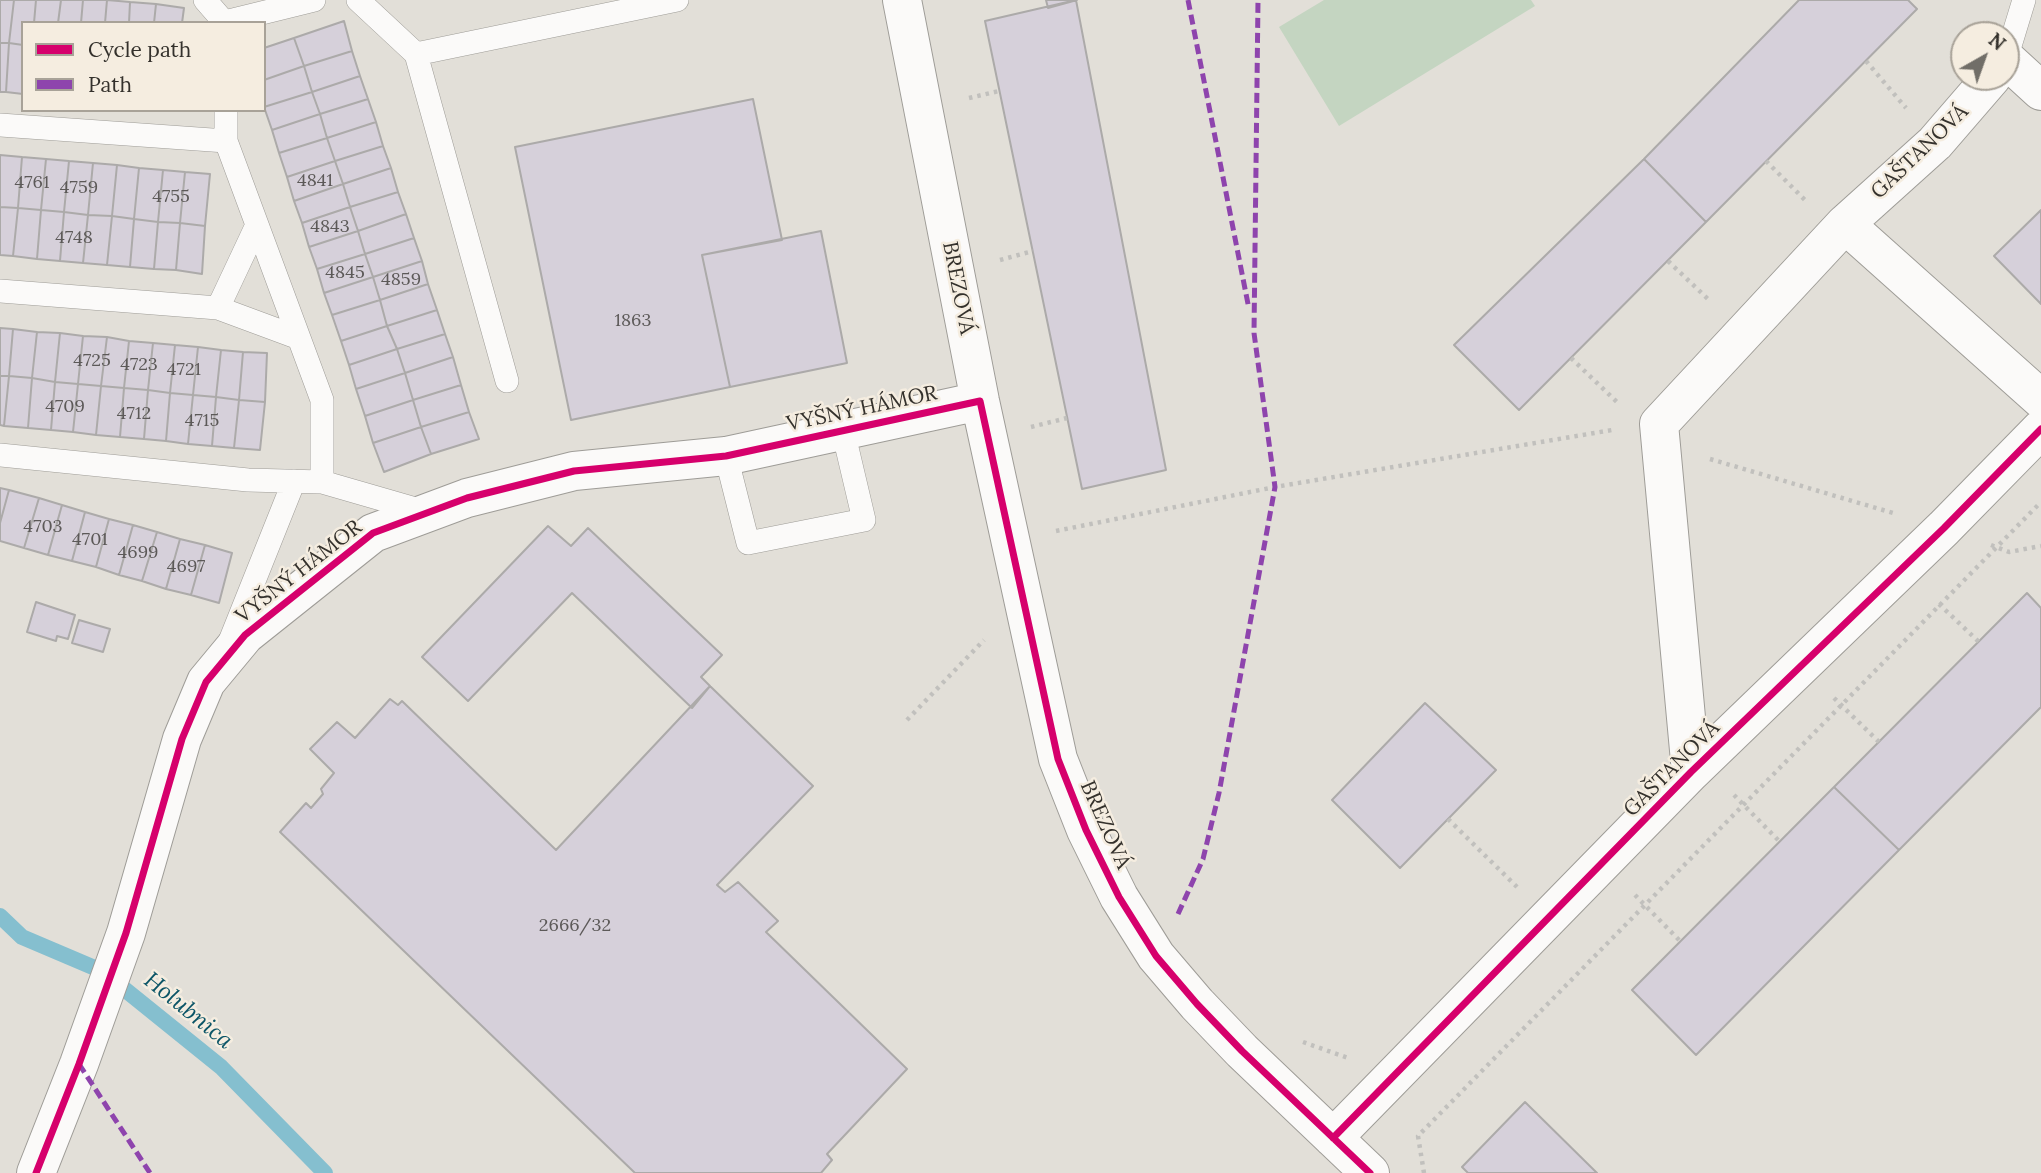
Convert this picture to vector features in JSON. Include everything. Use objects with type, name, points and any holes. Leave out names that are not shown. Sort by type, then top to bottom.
[{"type":"street","name":"BREZOVÁ","points":[[902,0],[980,401],[1028,624],[1058,759],[1086,830],[1119,897],[1156,956],[1197,1004],[1370,1173]]},
{"type":"street","points":[[2020,72],[2041,91]]},
{"type":"street","name":"GAŠTANOVÁ","points":[[1696,768],[1659,424],[1841,228],[1935,143],[1980,91]]},
{"type":"street","points":[[1841,228],[2041,399]]},
{"type":"street","name":"VYŠNÝ HÁMOR","points":[[36,1173],[126,933],[182,739],[206,682],[245,635],[373,533],[467,498],[574,471],[726,456],[980,401]]},
{"type":"street","name":"GAŠTANOVÁ","points":[[1332,1138],[1696,768],[1944,528],[2041,429]]},
{"type":"lane","points":[[205,0],[224,21]]},
{"type":"lane","points":[[229,21],[314,0]]},
{"type":"lane","points":[[358,0],[416,54],[507,381]]},
{"type":"lane","points":[[416,54],[581,10],[677,0]]},
{"type":"lane","points":[[2018,21],[2024,0]]},
{"type":"lane","points":[[226,112],[226,141],[322,400],[322,482]]},
{"type":"lane","points":[[0,125],[226,141]]},
{"type":"lane","points":[[218,308],[257,225]]},
{"type":"lane","points":[[0,291],[218,308],[299,338]]},
{"type":"lane","points":[[726,456],[748,543],[864,520],[843,431]]},
{"type":"lane","points":[[0,455],[247,480],[322,482],[428,513]]},
{"type":"lane","points":[[219,666],[294,481]]},
{"type":"path","points":[[1866,61],[1935,143]]},
{"type":"path","points":[[965,99],[999,91]]},
{"type":"path","points":[[1766,161],[1841,228]]},
{"type":"path","points":[[988,263],[1033,251]]},
{"type":"path","points":[[1668,261],[1743,333]]},
{"type":"path","points":[[1023,428],[1068,418]]},
{"type":"path","points":[[1046,533],[1275,487],[1621,428],[1662,445],[1944,528]]},
{"type":"path","points":[[1424,1173],[1418,1136],[2041,502]]},
{"type":"path","points":[[1901,569],[1979,642]]},
{"type":"path","points":[[907,720],[993,630],[1028,624]]},
{"type":"path","points":[[1803,664],[1879,742]]},
{"type":"path","points":[[1696,768],[1744,805],[1780,842]]},
{"type":"path","points":[[1448,819],[1548,919]]},
{"type":"path","points":[[1602,864],[1681,942]]},
{"type":"green space","points":[[1324,0],[1531,0],[1535,6],[1339,126],[1279,27]]},
{"type":"building","points":[[0,0],[14,0],[9,43],[0,43]]},
{"type":"building","points":[[14,0],[36,0],[34,21],[21,21],[21,45],[9,43]]},
{"type":"building","points":[[36,0],[61,0],[58,21],[34,21]]},
{"type":"building","points":[[61,0],[83,0],[81,21],[58,21]]},
{"type":"building","points":[[83,0],[107,0],[105,21],[81,21]]},
{"type":"building","points":[[107,0],[130,2],[129,21],[105,21]]},
{"type":"building","points":[[1046,0],[1077,0],[1048,8]]},
{"type":"building","points":[[1076,0],[1166,470],[1082,489],[985,21]]},
{"type":"building","points":[[1799,0],[1908,0],[1917,9],[1706,222],[1644,159]]},
{"type":"building","points":[[130,2],[156,4],[154,21],[129,21]]},
{"type":"building","points":[[156,4],[184,8],[182,21],[154,21]]},
{"type":"building","points":[[344,21],[352,51],[304,66],[294,38]]},
{"type":"building","points":[[294,38],[304,66],[266,79],[266,47]]},
{"type":"building","points":[[0,43],[9,43],[6,92],[0,92]]},
{"type":"building","points":[[9,43],[21,45],[21,94],[6,92]]},
{"type":"building","points":[[352,51],[360,76],[312,92],[304,66]]},
{"type":"building","points":[[304,66],[312,92],[266,106],[266,79]]},
{"type":"building","points":[[360,76],[368,99],[320,114],[312,92]]},
{"type":"building","points":[[312,92],[320,114],[272,130],[266,106]]},
{"type":"building","points":[[368,99],[376,122],[327,138],[320,114]]},
{"type":"building","points":[[753,99],[782,240],[702,255],[730,387],[571,420],[515,147]]},
{"type":"building","points":[[320,114],[327,138],[279,153],[272,130]]},
{"type":"building","points":[[376,122],[383,146],[335,161],[327,138]]},
{"type":"building","points":[[327,138],[335,161],[287,177],[279,153]]},
{"type":"building","points":[[383,146],[391,168],[343,184],[335,161]]},
{"type":"building","points":[[0,155],[22,157],[18,208],[0,207]]},
{"type":"building","points":[[22,157],[46,159],[41,210],[18,208]]},
{"type":"building","points":[[46,159],[69,161],[64,212],[41,210]]},
{"type":"building","points":[[1644,159],[1706,222],[1519,410],[1454,345]]},
{"type":"building","points":[[69,161],[93,163],[88,215],[64,212]]},
{"type":"building","points":[[335,161],[343,184],[294,201],[287,177]]},
{"type":"building","points":[[93,163],[117,165],[112,216],[88,215]]},
{"type":"building","points":[[117,165],[139,168],[134,219],[112,216]]},
{"type":"building","points":[[139,168],[163,170],[158,222],[134,219]]},
{"type":"building","points":[[391,168],[398,192],[350,207],[343,184]]},
{"type":"building","points":[[163,170],[185,172],[180,223],[158,222]]},
{"type":"building","points":[[185,172],[210,174],[205,226],[180,223]]},
{"type":"building","points":[[343,184],[350,207],[302,223],[294,201]]},
{"type":"building","points":[[398,192],[406,214],[358,231],[350,207]]},
{"type":"building","points":[[0,207],[18,208],[13,256],[0,255]]},
{"type":"building","points":[[350,207],[358,231],[309,247],[302,223]]},
{"type":"building","points":[[18,208],[41,210],[37,259],[13,256]]},
{"type":"building","points":[[41,210],[64,212],[60,261],[37,259]]},
{"type":"building","points":[[2041,210],[2041,304],[1994,256]]},
{"type":"building","points":[[64,212],[88,215],[83,263],[60,261]]},
{"type":"building","points":[[406,214],[414,238],[365,254],[358,231]]},
{"type":"building","points":[[88,215],[112,216],[107,265],[83,263]]},
{"type":"building","points":[[112,216],[134,219],[130,267],[107,265]]},
{"type":"building","points":[[134,219],[158,222],[154,269],[130,267]]},
{"type":"building","points":[[158,222],[180,223],[176,270],[154,269]]},
{"type":"building","points":[[180,223],[205,226],[202,274],[176,270]]},
{"type":"building","points":[[358,231],[365,254],[317,269],[309,247]]},
{"type":"building","points":[[821,231],[847,363],[730,387],[702,255]]},
{"type":"building","points":[[414,238],[422,261],[373,277],[365,254]]},
{"type":"building","points":[[365,254],[373,277],[324,293],[317,269]]},
{"type":"building","points":[[422,261],[428,284],[380,300],[373,277]]},
{"type":"building","points":[[373,277],[380,300],[332,315],[324,293]]},
{"type":"building","points":[[428,284],[437,310],[387,326],[380,300]]},
{"type":"building","points":[[380,300],[387,326],[341,341],[332,315]]},
{"type":"building","points":[[437,310],[445,334],[397,349],[387,326]]},
{"type":"building","points":[[387,326],[397,349],[349,365],[341,341]]},
{"type":"building","points":[[0,328],[13,329],[9,376],[0,376]]},
{"type":"building","points":[[13,329],[37,332],[32,378],[9,376]]},
{"type":"building","points":[[37,332],[60,333],[55,382],[32,378]]},
{"type":"building","points":[[60,333],[83,336],[78,384],[55,382]]},
{"type":"building","points":[[445,334],[453,357],[405,373],[397,349]]},
{"type":"building","points":[[83,336],[107,337],[101,386],[78,384]]},
{"type":"building","points":[[107,337],[129,341],[124,388],[101,386]]},
{"type":"building","points":[[129,341],[153,343],[148,390],[124,388]]},
{"type":"building","points":[[153,343],[175,345],[170,393],[148,390]]},
{"type":"building","points":[[175,345],[198,347],[193,395],[170,393]]},
{"type":"building","points":[[198,347],[221,350],[216,397],[193,395]]},
{"type":"building","points":[[397,349],[405,373],[356,389],[349,365]]},
{"type":"building","points":[[221,350],[243,352],[239,400],[216,397]]},
{"type":"building","points":[[243,352],[267,353],[265,402],[239,400]]},
{"type":"building","points":[[453,357],[461,385],[413,400],[405,373]]},
{"type":"building","points":[[405,373],[413,400],[365,416],[356,389]]},
{"type":"building","points":[[0,376],[9,376],[4,426],[0,425]]},
{"type":"building","points":[[9,376],[32,378],[28,428],[4,426]]},
{"type":"building","points":[[32,378],[55,382],[51,430],[28,428]]},
{"type":"building","points":[[55,382],[78,384],[73,432],[51,430]]},
{"type":"building","points":[[78,384],[101,386],[96,435],[73,432]]},
{"type":"building","points":[[461,385],[469,412],[421,427],[413,400]]},
{"type":"building","points":[[101,386],[124,388],[120,437],[96,435]]},
{"type":"building","points":[[124,388],[148,390],[144,439],[120,437]]},
{"type":"building","points":[[148,390],[170,393],[166,441],[144,439]]},
{"type":"building","points":[[170,393],[193,395],[188,444],[166,441]]},
{"type":"building","points":[[193,395],[216,397],[212,446],[188,444]]},
{"type":"building","points":[[216,397],[239,400],[234,448],[212,446]]},
{"type":"building","points":[[239,400],[265,402],[260,450],[234,448]]},
{"type":"building","points":[[413,400],[421,427],[373,443],[365,416]]},
{"type":"building","points":[[469,412],[479,439],[431,454],[421,427]]},
{"type":"building","points":[[421,427],[431,454],[384,472],[373,443]]},
{"type":"building","points":[[0,488],[9,490],[0,523]]},
{"type":"building","points":[[9,490],[39,498],[24,548],[0,541],[0,523]]},
{"type":"building","points":[[39,498],[62,505],[48,555],[24,548]]},
{"type":"building","points":[[62,505],[85,512],[72,561],[48,555]]},
{"type":"building","points":[[85,512],[109,519],[96,567],[72,561]]},
{"type":"building","points":[[109,519],[133,525],[119,575],[96,567]]},
{"type":"building","points":[[133,525],[157,532],[142,581],[119,575]]},
{"type":"building","points":[[548,526],[571,546],[588,528],[722,655],[701,677],[710,686],[692,708],[572,593],[468,701],[422,657]]},
{"type":"building","points":[[157,532],[180,539],[166,589],[142,581]]},
{"type":"building","points":[[180,539],[205,545],[191,595],[166,589]]},
{"type":"building","points":[[205,545],[232,553],[219,603],[191,595]]},
{"type":"building","points":[[2027,593],[2041,608],[2041,707],[1899,850],[1834,787]]},
{"type":"building","points":[[36,602],[75,615],[68,639],[57,636],[56,641],[27,632]]},
{"type":"building","points":[[79,620],[110,629],[103,652],[72,643]]},
{"type":"building","points":[[710,686],[813,786],[717,885],[725,892],[738,882],[778,921],[766,932],[907,1069],[827,1154],[832,1160],[821,1173],[635,1173],[280,832],[306,803],[311,808],[323,794],[321,789],[334,773],[310,749],[337,722],[355,738],[390,699],[398,705],[402,701],[556,850]]},
{"type":"building","points":[[1425,703],[1496,770],[1400,868],[1332,800]]},
{"type":"building","points":[[1834,787],[1899,850],[1696,1055],[1632,990]]},
{"type":"building","points":[[1525,1102],[1597,1173],[1468,1173],[1462,1167]]},
{"type":"waterway","name":"Holubnica","points":[[0,916],[22,937],[102,971],[221,1067],[325,1173]]},
{"type":"marked path","points":[[1188,0],[1249,309]]},
{"type":"marked path","points":[[1178,914],[1203,859],[1219,793],[1275,487],[1254,333],[1258,0]]},
{"type":"marked path","points":[[79,1064],[150,1173]]},
{"type":"cycle path","points":[[36,1173],[126,933],[182,739],[206,682],[245,635],[373,533],[467,498],[574,471],[726,456],[980,401],[1058,759],[1086,830],[1119,897],[1156,956],[1197,1004],[1242,1051],[1370,1173]]},
{"type":"cycle path","points":[[1333,1138],[1691,772],[1944,528],[2041,429]]}]
